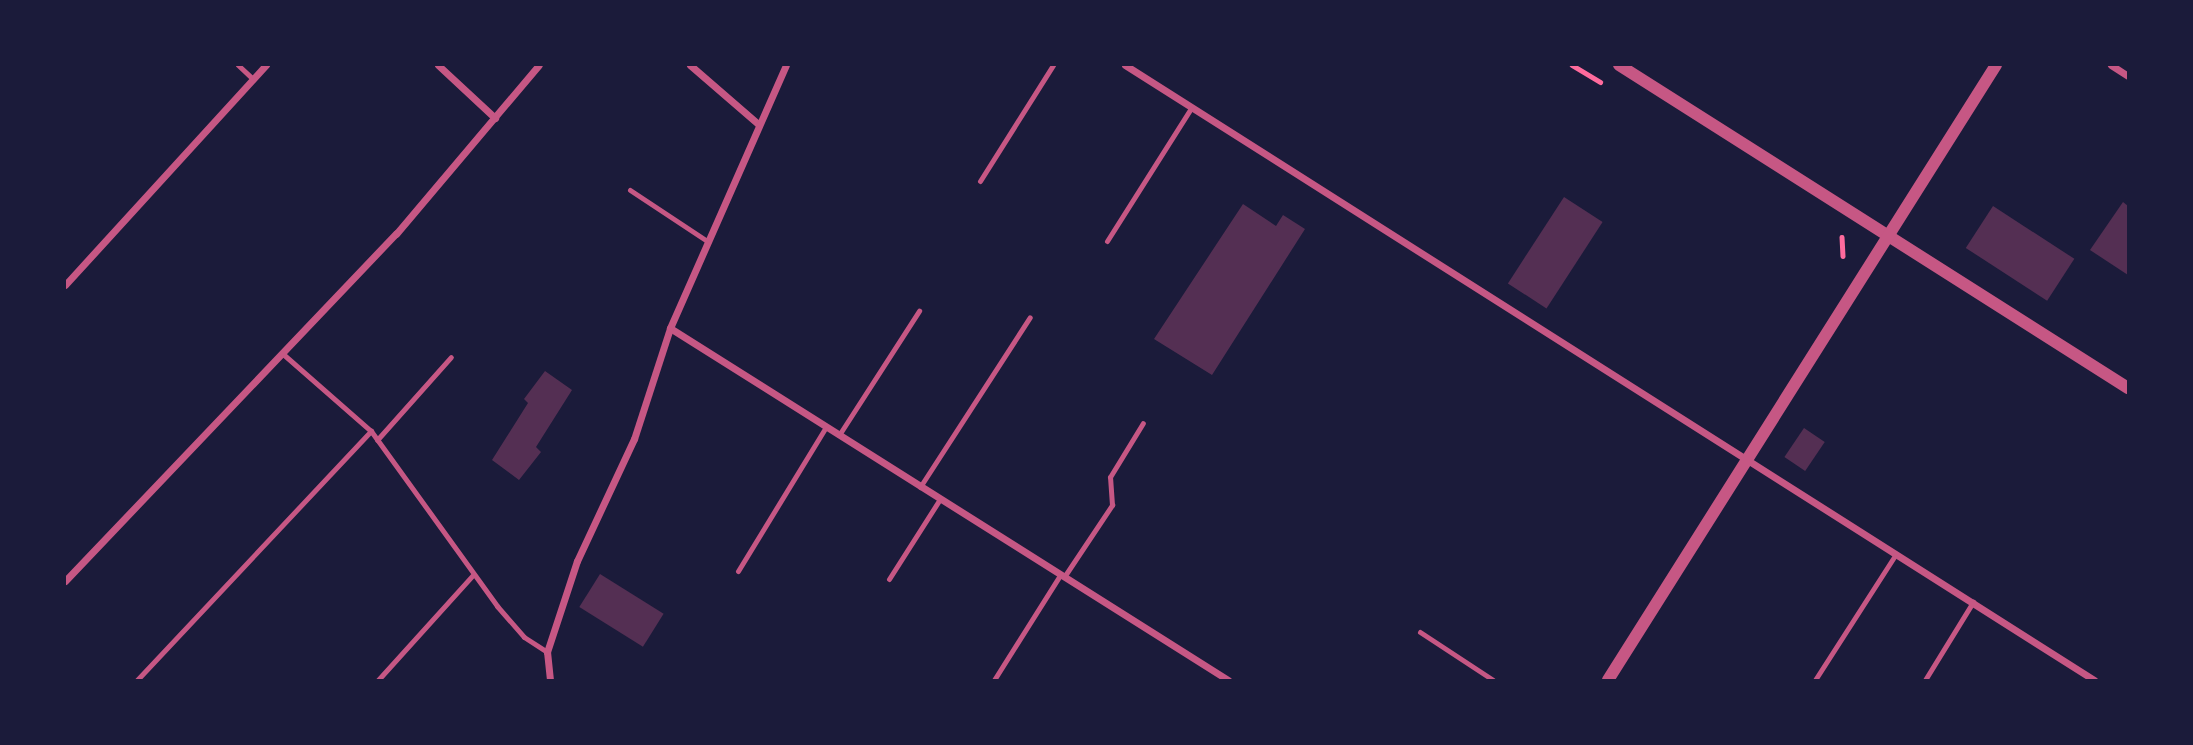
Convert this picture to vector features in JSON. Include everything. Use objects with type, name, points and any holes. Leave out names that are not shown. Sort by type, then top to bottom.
[{"type":"street","points":[[65,285],[266,65]]},
{"type":"street","points":[[438,65],[495,118]]},
{"type":"street","points":[[65,582],[396,234],[539,65]]},
{"type":"street","points":[[690,65],[758,124]]},
{"type":"street","points":[[550,680],[547,652],[577,561],[634,439],[670,328],[786,65]]},
{"type":"street","points":[[1125,65],[2094,680]]},
{"type":"street","points":[[1619,65],[2128,388]]},
{"type":"street","points":[[1608,680],[1996,65]]},
{"type":"street","points":[[2111,65],[2128,75]]},
{"type":"street","points":[[670,328],[1228,680]]},
{"type":"lane","points":[[238,65],[253,79]]},
{"type":"lane","points":[[980,181],[1053,65]]},
{"type":"lane","points":[[1107,241],[1191,108]]},
{"type":"lane","points":[[630,190],[707,241]]},
{"type":"lane","points":[[839,435],[919,311]]},
{"type":"lane","points":[[920,487],[1030,317]]},
{"type":"lane","points":[[284,354],[371,431],[473,575],[524,637],[547,652]]},
{"type":"lane","points":[[377,440],[451,357]]},
{"type":"lane","points":[[994,680],[1112,505],[1110,477],[1143,424]]},
{"type":"lane","points":[[738,571],[826,427]]},
{"type":"lane","points":[[137,680],[371,431]]},
{"type":"lane","points":[[889,579],[940,499]]},
{"type":"lane","points":[[1815,680],[1896,554]]},
{"type":"lane","points":[[378,680],[473,575]]},
{"type":"lane","points":[[1925,680],[1973,602]]},
{"type":"lane","points":[[1420,632],[1493,680]]},
{"type":"path","points":[[1839,231],[1845,249],[1842,262]]},
{"type":"building","points":[[1564,197],[1603,222],[1546,308],[1508,283]]},
{"type":"building","points":[[2123,202],[2128,206],[2128,275],[2090,250]]},
{"type":"building","points":[[1243,204],[1276,226],[1283,215],[1305,229],[1212,375],[1154,339]]},
{"type":"building","points":[[1993,206],[2074,259],[2047,301],[1966,248]]},
{"type":"building","points":[[545,371],[572,390],[536,447],[541,452],[519,480],[492,460],[528,403],[524,399]]},
{"type":"building","points":[[1804,428],[1825,442],[1805,471],[1784,457]]},
{"type":"building","points":[[600,574],[664,614],[643,647],[579,607]]}]
